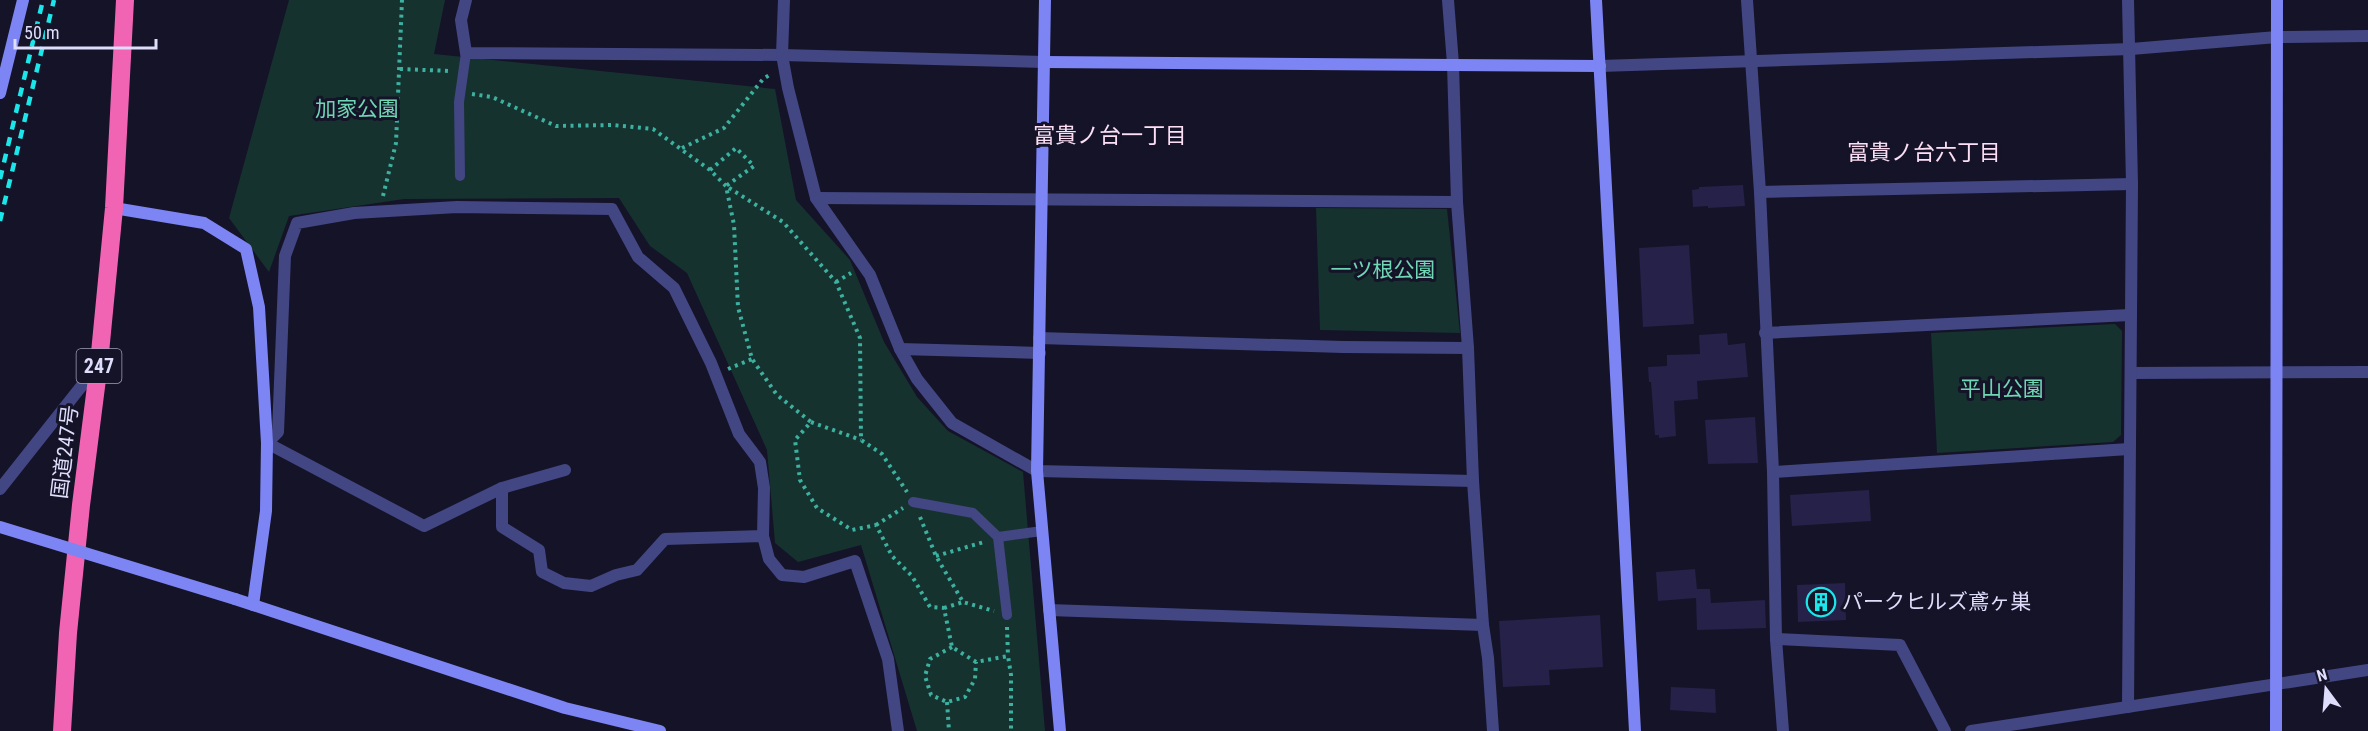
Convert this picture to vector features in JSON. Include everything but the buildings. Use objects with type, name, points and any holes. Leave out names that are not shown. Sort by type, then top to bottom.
[{"type":"highway","name":"国道247号","points":[[62,731],[79,516],[99,363],[114,208],[125,0]]},
{"type":"street","points":[[0,93],[23,0]]},
{"type":"street","points":[[466,0],[461,20],[466,53],[783,60],[1600,66],[2131,49],[2277,37],[2368,36]]},
{"type":"street","points":[[784,0],[783,60],[816,198],[870,275],[900,349],[917,379],[952,423],[1037,471],[1473,481]]},
{"type":"street","points":[[1045,0],[1037,471],[1060,731]]},
{"type":"street","points":[[1448,0],[1468,348],[1473,481],[1483,625],[1494,731]]},
{"type":"street","points":[[1596,0],[1635,731]]},
{"type":"street","points":[[1747,0],[1760,192],[1773,472],[1776,639],[1783,731]]},
{"type":"street","points":[[2128,0],[2131,49],[2132,184],[2128,707]]},
{"type":"street","points":[[2276,731],[2277,0]]},
{"type":"street","points":[[1760,192],[2132,184]]},
{"type":"street","points":[[816,198],[1458,202]]},
{"type":"street","points":[[267,443],[278,432],[285,256],[297,223],[354,213],[457,207],[612,209],[638,258],[674,288],[715,374],[739,434],[760,462],[765,488],[763,536],[769,559],[782,574],[804,576],[855,561],[888,659],[898,731]]},
{"type":"street","points":[[114,208],[204,223],[246,249],[259,307],[267,443],[266,511],[253,605]]},
{"type":"street","points":[[1765,333],[2130,315]]},
{"type":"street","points":[[1040,338],[1320,347],[1468,348]]},
{"type":"street","points":[[900,349],[1040,353]]},
{"type":"street","points":[[0,489],[99,363]]},
{"type":"street","points":[[2131,373],[2368,372]]},
{"type":"street","points":[[267,443],[424,526],[502,488],[565,470]]},
{"type":"street","points":[[1773,472],[2129,449]]},
{"type":"street","points":[[502,488],[502,527],[539,550],[542,572],[564,583],[591,586],[616,575],[637,570],[665,539],[763,536]]},
{"type":"street","points":[[0,527],[235,599],[566,708],[660,731]]},
{"type":"street","points":[[1049,610],[1483,625]]},
{"type":"street","points":[[1776,639],[1900,645],[1945,731]]},
{"type":"street","points":[[1971,731],[2368,670]]},
{"type":"lane","points":[[460,176],[459,102],[466,53]]},
{"type":"lane","points":[[913,502],[973,513],[998,537],[1007,615]]},
{"type":"lane","points":[[998,537],[1042,531]]},
{"type":"path","points":[[380,212],[396,143],[402,0]]},
{"type":"path","points":[[682,148],[724,128],[763,79],[783,60]]},
{"type":"path","points":[[400,69],[463,71]]},
{"type":"path","points":[[492,97],[556,126],[612,124],[653,129],[682,148],[726,186],[783,222],[836,282],[860,338],[861,440]]},
{"type":"path","points":[[710,170],[736,148],[754,166],[726,186]]},
{"type":"path","points":[[726,186],[734,225],[738,307],[752,359],[777,395],[811,422],[861,440],[882,454],[913,502],[936,556],[963,602]]},
{"type":"path","points":[[715,374],[752,359]]},
{"type":"path","points":[[811,422],[795,440],[800,480],[817,507],[852,530],[876,525],[913,502]]},
{"type":"path","points":[[876,525],[892,556],[912,576],[930,607],[944,608],[963,602],[1007,615],[1011,675],[1011,731]]},
{"type":"path","points":[[936,556],[998,537]]},
{"type":"path","points":[[944,608],[952,647],[976,662],[1008,656]]},
{"type":"path","points":[[952,647],[930,659],[925,676],[931,695],[947,702],[965,697],[975,679],[976,662]]},
{"type":"path","points":[[947,702],[949,731]]},
{"type":"green space","name":"加家公園","points":[[289,0],[445,0],[434,54],[775,89],[796,200],[850,260],[884,342],[917,397],[948,431],[1023,472],[1045,731],[917,731],[861,545],[798,562],[775,543],[767,450],[687,273],[650,246],[619,198],[404,199],[289,216],[269,272],[229,218]]},
{"type":"green space","name":"一ツ根公園","points":[[1316,208],[1447,209],[1460,333],[1320,330]]},
{"type":"green space","name":"平山公園","points":[[2115,324],[2122,331],[2121,435],[2113,442],[1937,453],[1931,333]]},
{"type":"railway","points":[[0,179],[43,0]]},
{"type":"railway","points":[[0,221],[54,0]]},
{"type":"place","name":"パークヒルズ鳶ヶ巣","points":[[1821,602]]},
{"type":"district","name":"富貴ノ台一丁目","points":[[1110,135]]},
{"type":"district","name":"富貴ノ台六丁目","points":[[1924,152]]}]
